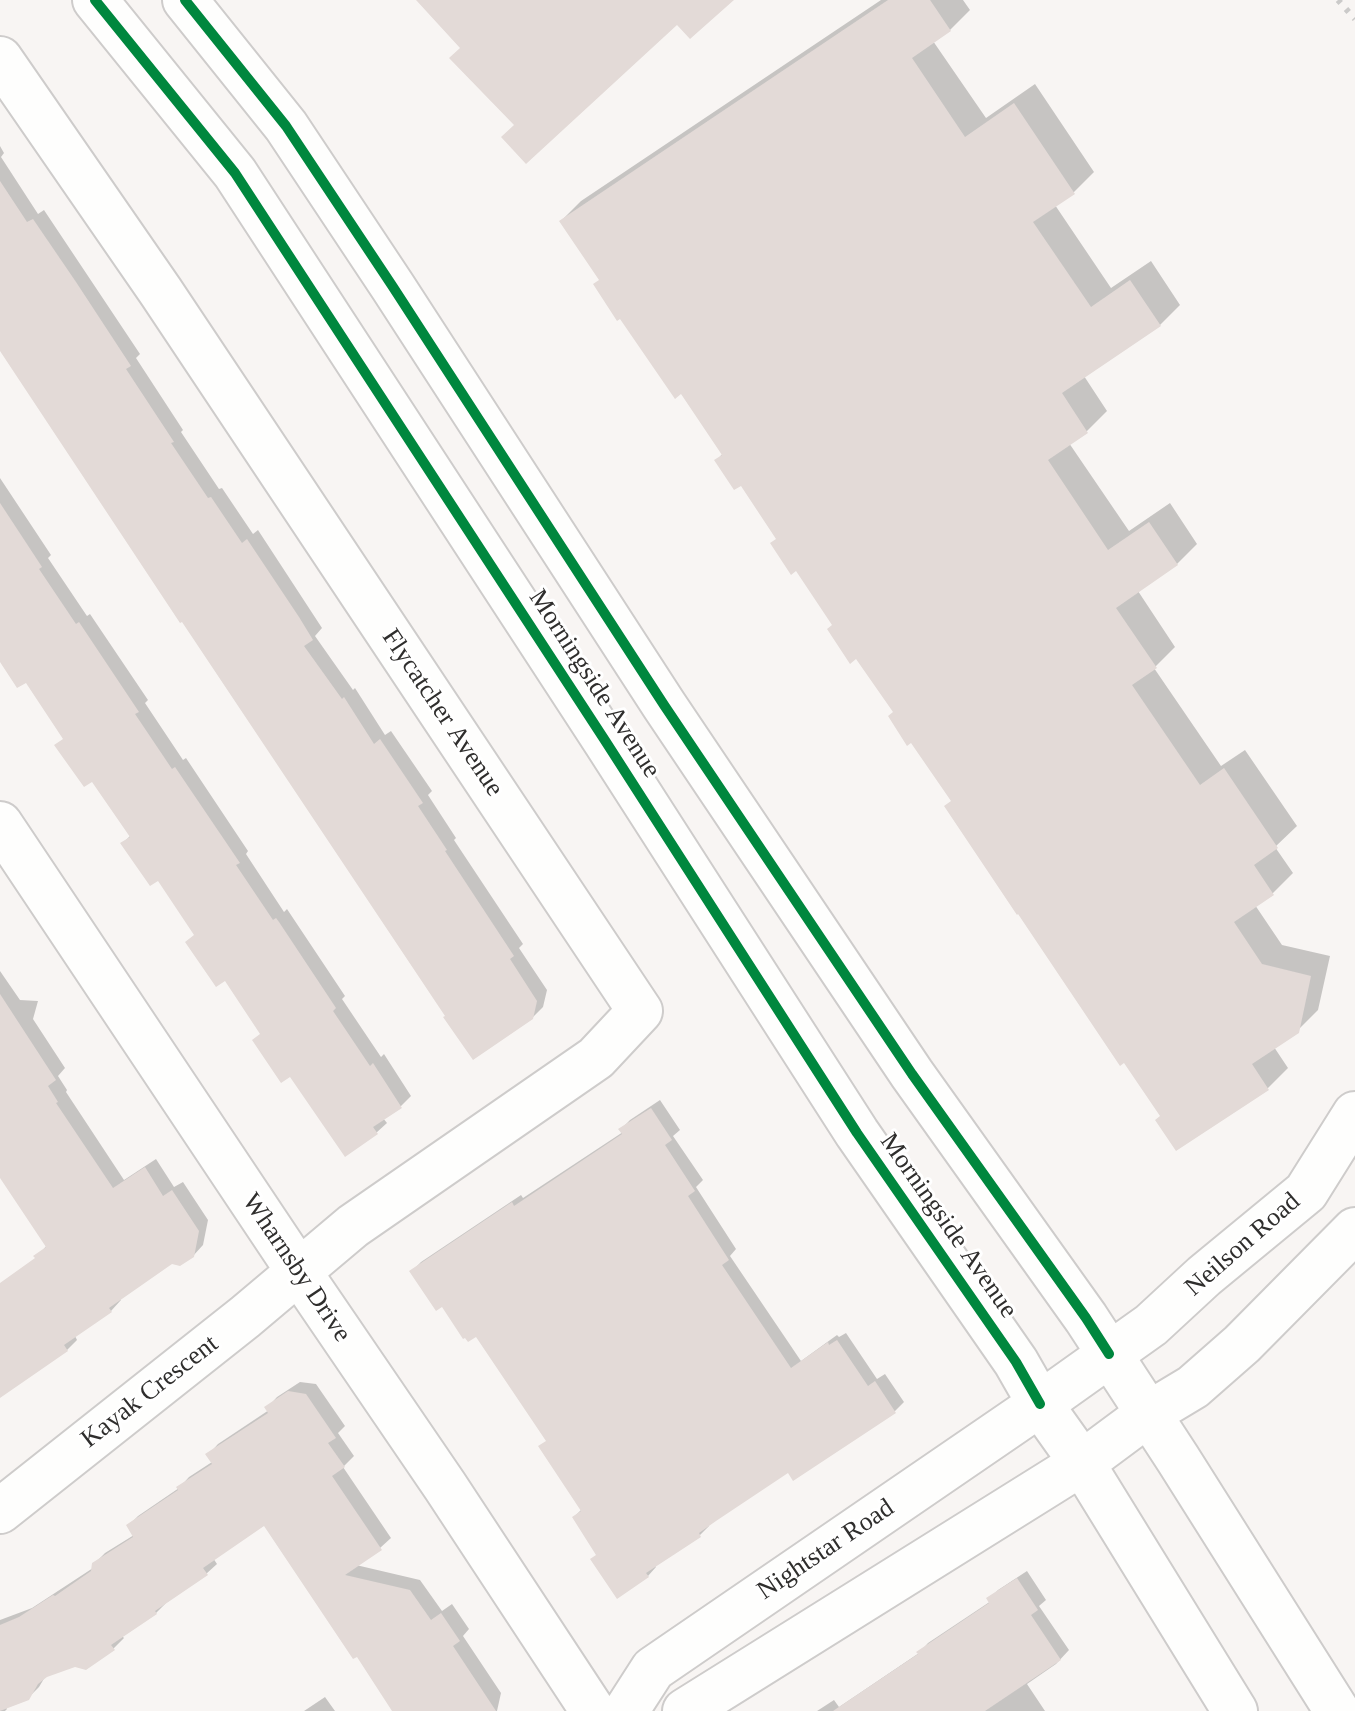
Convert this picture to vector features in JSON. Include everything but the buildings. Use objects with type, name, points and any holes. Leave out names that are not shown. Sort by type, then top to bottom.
[{"type":"street","name":"Morningside Avenue","points":[[95,0],[235,173],[857,1133],[1082,1463],[1235,1711]]},
{"type":"street","name":"Morningside Avenue","points":[[185,0],[286,126],[664,705],[912,1074],[1086,1318],[1337,1711]]},
{"type":"street","name":"Flycatcher Avenue","points":[[0,59],[170,305],[640,1011],[596,1058],[353,1226],[299,1272]]},
{"type":"street","points":[[606,742],[664,705]]},
{"type":"street","name":"Wharnsby Drive","points":[[0,824],[593,1711]]},
{"type":"street","name":"Neilson Road","points":[[1040,1404],[1151,1325],[1204,1276],[1306,1192],[1355,1114]]},
{"type":"street","points":[[685,1711],[1082,1463],[1148,1414],[1193,1387],[1242,1344],[1355,1230]]},
{"type":"street","name":"Kayak Crescent","points":[[0,1511],[299,1272]]},
{"type":"street","name":"Nightstar Road","points":[[626,1711],[653,1669],[1040,1404]]},
{"type":"railway","points":[[1338,0],[1355,19]]},
{"type":"cycle path","points":[[95,0],[235,173],[857,1133],[1016,1362],[1040,1404]]},
{"type":"cycle path","points":[[185,0],[286,126],[664,705],[912,1074],[1109,1354]]}]
